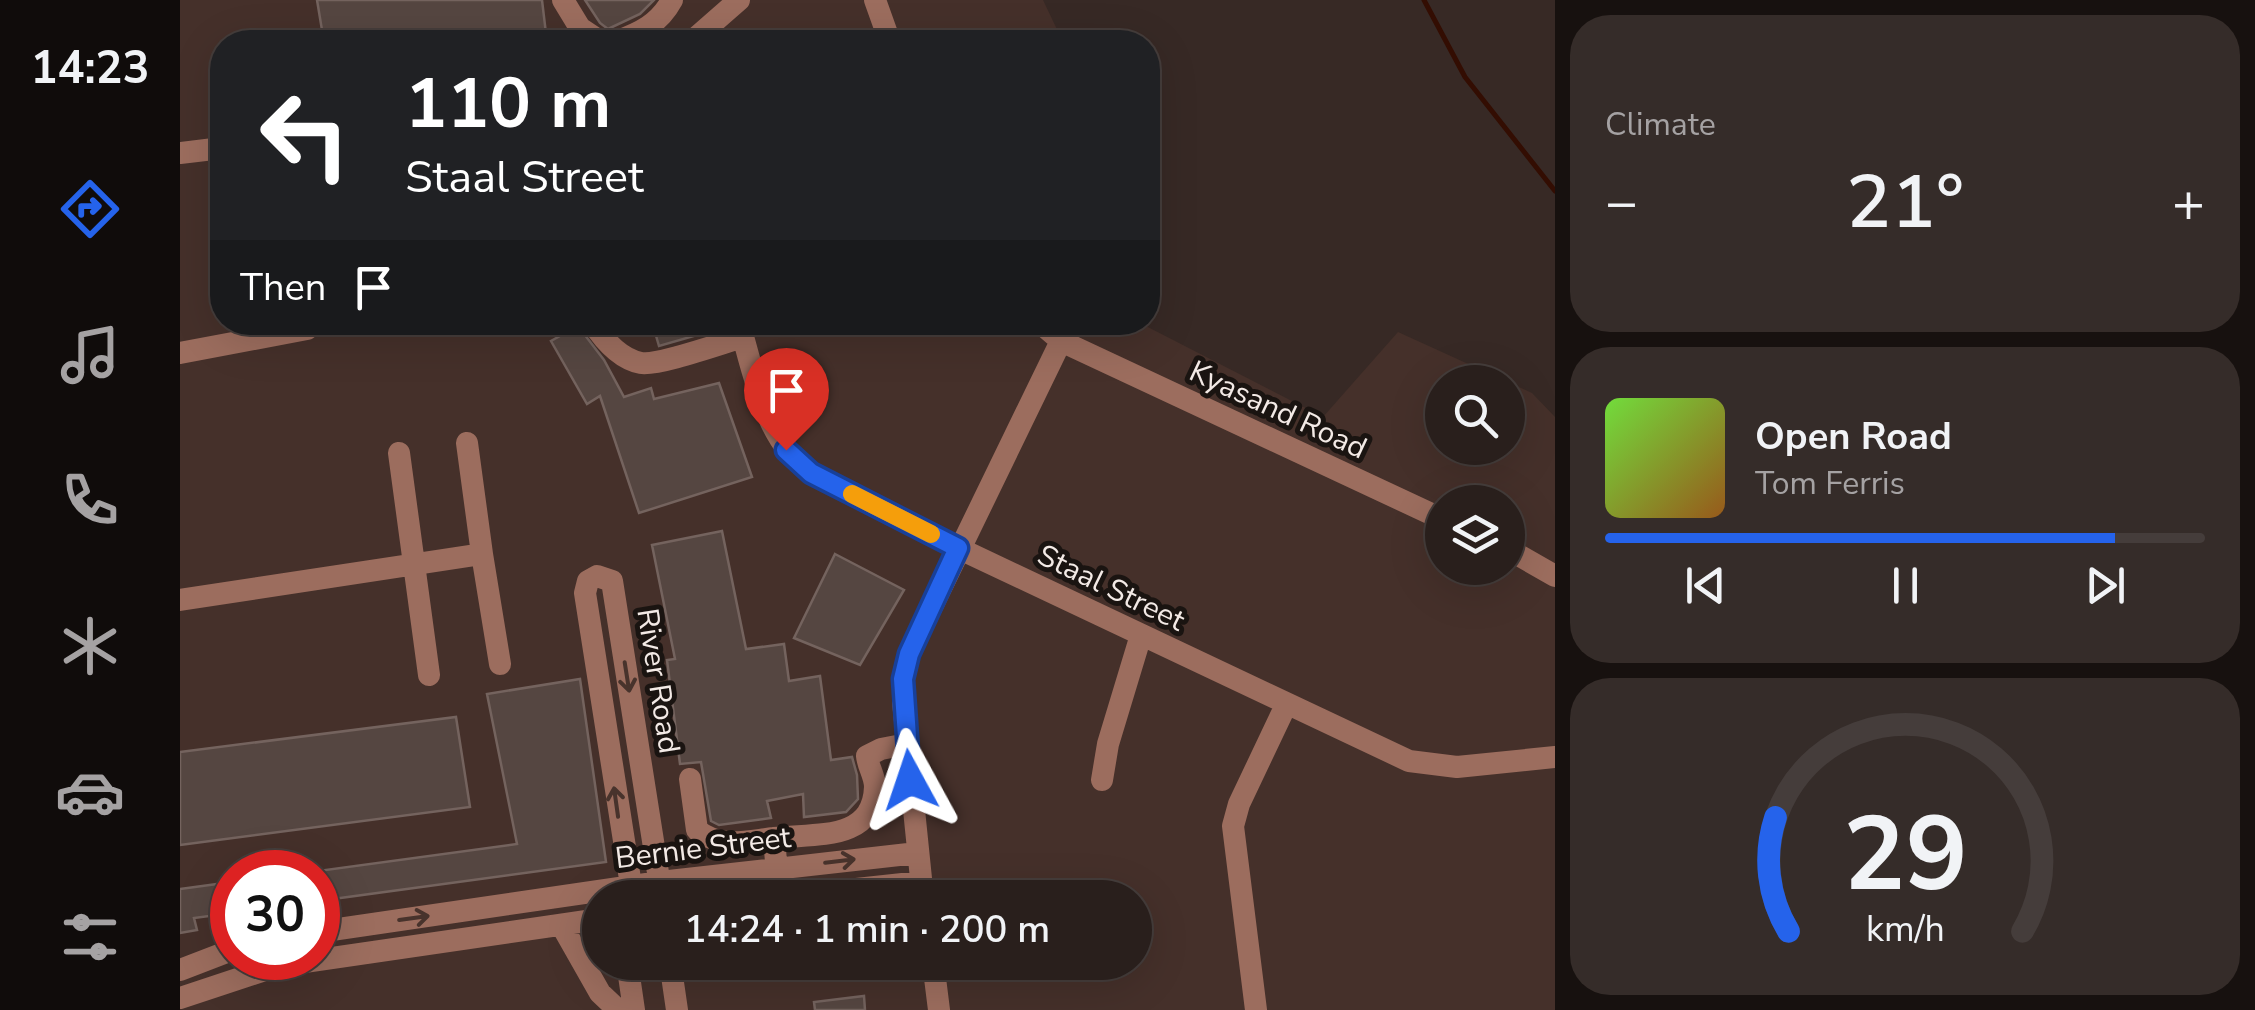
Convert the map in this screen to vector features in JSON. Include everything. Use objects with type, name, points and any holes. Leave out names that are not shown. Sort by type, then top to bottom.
[{"type":"street","points":[[563,0],[583,30]]},
{"type":"street","points":[[653,30],[672,0]]},
{"type":"street","points":[[705,30],[740,0]]},
{"type":"street","points":[[876,0],[886,30]]},
{"type":"street","points":[[180,153],[210,149]]},
{"type":"street","points":[[180,353],[275,335]]},
{"type":"street","points":[[602,335],[628,359],[648,364],[727,335]]},
{"type":"street","name":"Staal Street","points":[[742,335],[778,435],[794,460],[811,473],[1286,705],[1423,764],[1458,767],[1555,757]]},
{"type":"street","name":"Kyasand Road","points":[[1053,335],[1061,342],[1425,511]]},
{"type":"street","points":[[921,880],[903,679],[909,654],[1061,342]]},
{"type":"street","points":[[466,444],[500,664]]},
{"type":"street","points":[[400,453],[428,675]]},
{"type":"street","points":[[180,600],[482,554]]},
{"type":"street","points":[[1525,559],[1555,576]]},
{"type":"street","name":"River Road","points":[[629,880],[585,593],[588,581],[597,576],[612,581],[659,880]]},
{"type":"street","points":[[1102,780],[1104,757],[1141,635]]},
{"type":"street","points":[[1256,1010],[1233,826],[1286,705]]},
{"type":"street","points":[[690,779],[697,830],[722,844],[846,830],[862,823],[872,808],[875,787],[867,756],[881,748],[907,744]]},
{"type":"street","points":[[774,838],[777,880]]},
{"type":"street","name":"Bernie Street","points":[[716,880],[918,853]]},
{"type":"street","name":"Bernie Street","points":[[340,929],[582,898]]},
{"type":"street","points":[[180,998],[276,966],[582,922]]},
{"type":"street","points":[[562,926],[600,993],[618,1010]]},
{"type":"street","points":[[180,970],[210,958]]},
{"type":"street","points":[[629,980],[632,1010]]},
{"type":"street","points":[[644,980],[648,1010]]},
{"type":"street","points":[[673,980],[677,1010]]},
{"type":"street","points":[[935,980],[940,1010]]},
{"type":"shaded area","points":[[180,0],[1043,0],[1057,30],[210,30],[210,335],[1160,333],[1323,417],[1398,332],[1471,365],[1425,365],[1425,465],[1525,465],[1525,390],[1555,417],[1555,1010],[180,1010]]},
{"type":"building","points":[[317,0],[542,0],[546,30],[322,30]]},
{"type":"building","points":[[585,0],[654,0],[640,14],[608,29]]},
{"type":"building","points":[[562,335],[585,335],[624,397],[651,388],[654,399],[719,383],[752,477],[639,513],[600,396],[587,404],[551,341]]},
{"type":"building","points":[[656,335],[698,335],[659,346]]},
{"type":"building","points":[[722,531],[746,649],[784,644],[789,681],[820,676],[831,760],[852,757],[857,775],[858,799],[846,812],[804,817],[803,794],[767,801],[771,818],[719,825],[711,821],[701,762],[680,764],[667,660],[675,659],[652,545]]},
{"type":"building","points":[[835,554],[904,590],[860,665],[794,638]]},
{"type":"building","points":[[580,679],[606,862],[340,898],[340,868],[517,844],[487,694]]},
{"type":"building","points":[[456,717],[470,807],[180,845],[180,752]]},
{"type":"building","points":[[210,885],[210,916],[194,918],[197,930],[180,933],[180,889]]},
{"type":"building","points":[[864,996],[865,1010],[815,1010],[814,1002]]},
{"type":"waterway","points":[[1424,0],[1465,77],[1555,191]]},
{"type":"slow traffic","points":[[852,494],[931,534]]},
{"type":"route","points":[[786,450],[811,473],[958,548],[909,654],[903,679],[910,780]]}]
